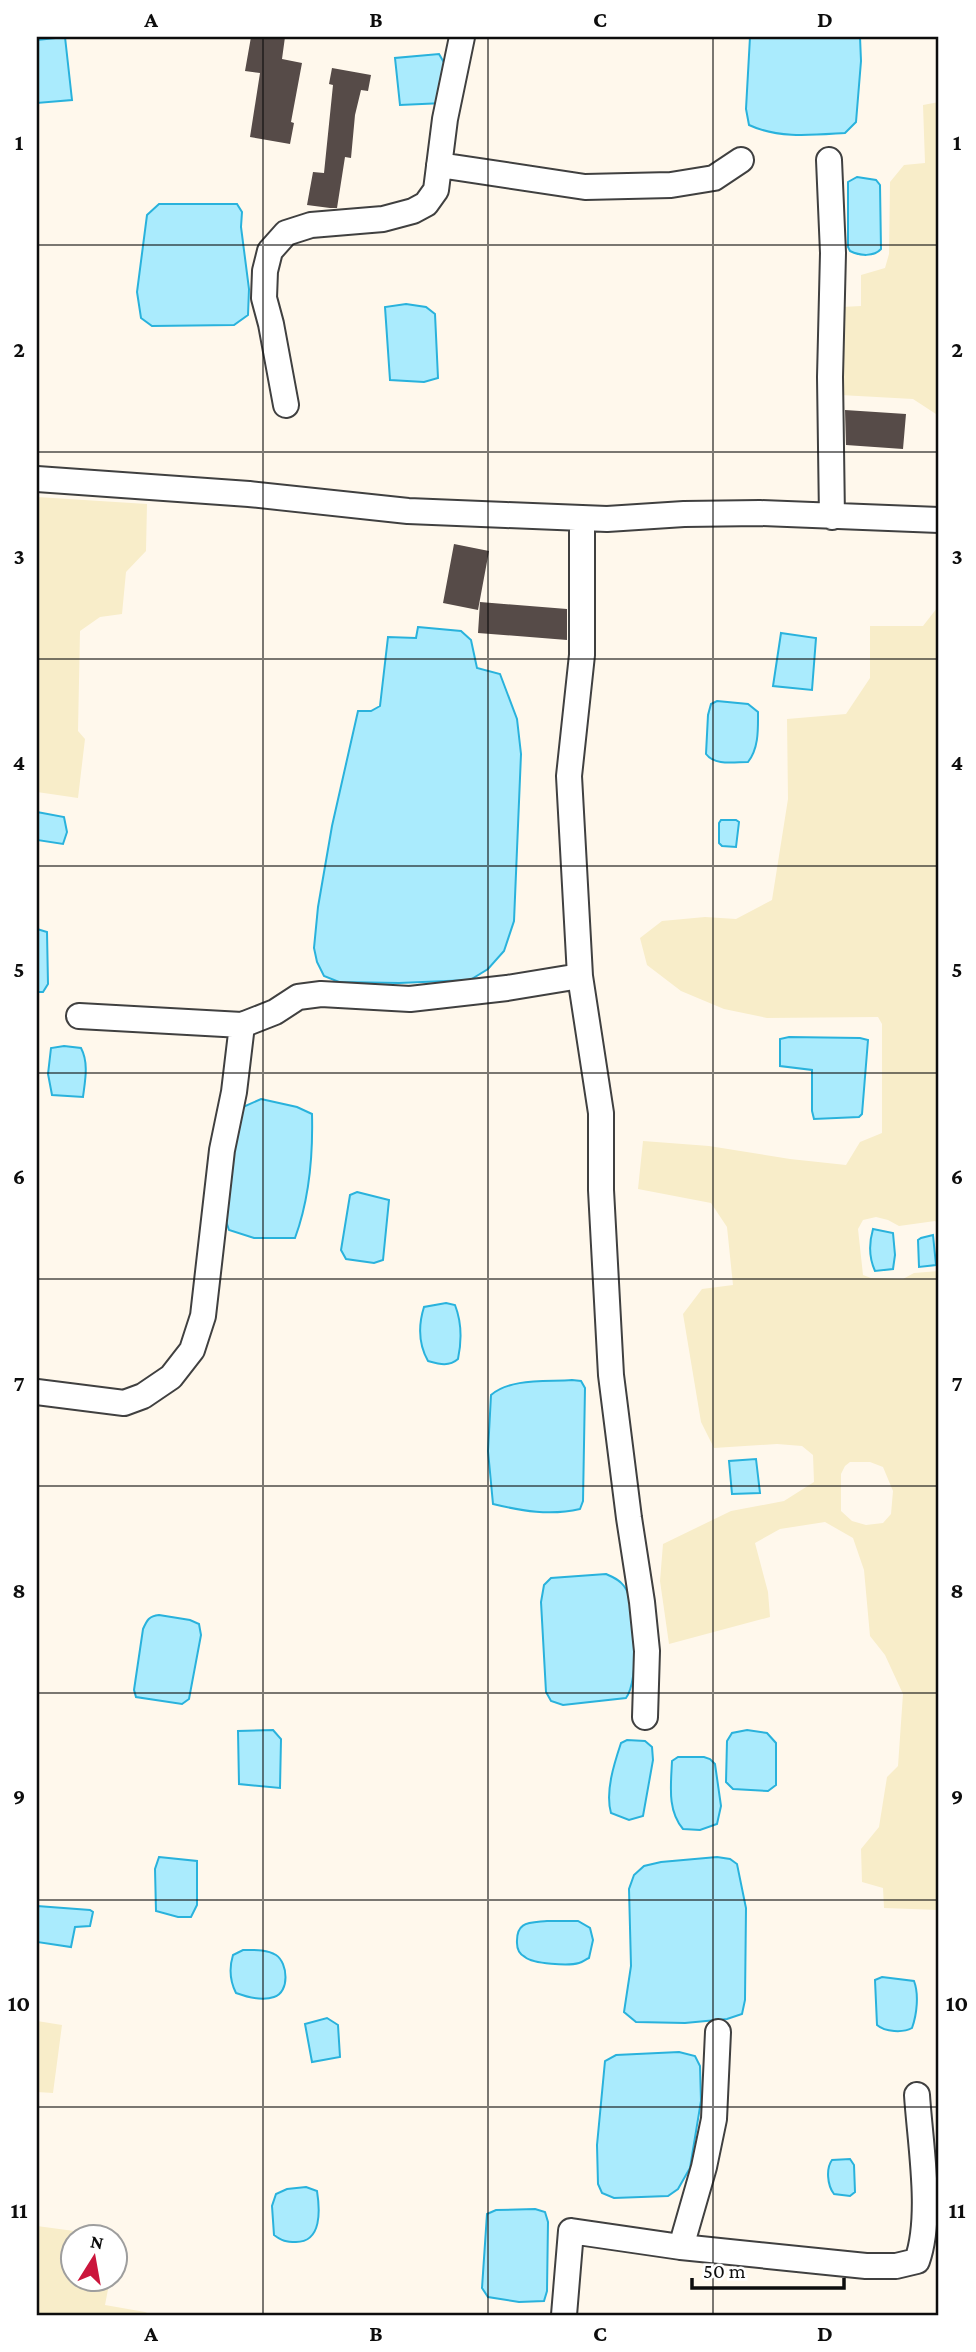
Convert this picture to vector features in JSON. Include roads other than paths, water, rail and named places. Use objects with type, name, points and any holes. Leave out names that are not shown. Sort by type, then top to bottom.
[{"type":"street","points":[[286,405],[264,298],[265,271],[270,251],[286,233],[311,226],[383,219],[426,204],[436,190],[445,120],[462,37]]},
{"type":"street","points":[[439,165],[585,187],[671,185],[714,178],[741,160]]},
{"type":"street","points":[[830,160],[833,253],[830,377],[832,517]]},
{"type":"street","points":[[37,479],[250,494],[408,511],[582,518],[760,513],[939,520]]},
{"type":"street","points":[[582,518],[582,655],[569,776],[580,976],[601,1113],[601,1190],[611,1375],[647,1651],[645,1717]]},
{"type":"street","points":[[79,1016],[242,1025],[275,1012],[298,997],[321,994],[410,999],[508,988],[580,976]]},
{"type":"street","points":[[37,1392],[124,1403],[143,1396],[171,1377],[192,1350],[203,1316],[222,1150],[234,1093],[242,1025]]},
{"type":"street","points":[[681,2247],[704,2167],[714,2119],[718,2032]]},
{"type":"street","points":[[564,2315],[571,2231],[681,2247],[866,2266],[896,2266],[917,2261],[922,2248],[924,2225],[917,2095]]},
{"type":"water","points":[[65,37],[72,100],[37,103],[37,40]]},
{"type":"water","points":[[750,37],[860,37],[861,61],[856,122],[845,133],[808,135],[772,132],[749,125],[746,109]]},
{"type":"water","points":[[439,54],[446,66],[444,103],[400,105],[395,58]]},
{"type":"water","points":[[857,177],[876,180],[880,185],[881,249],[871,254],[854,253],[848,247],[848,182]]},
{"type":"water","points":[[159,204],[237,204],[242,212],[241,227],[249,289],[248,315],[234,325],[152,326],[141,318],[137,292],[147,215]]},
{"type":"water","points":[[406,304],[426,307],[435,314],[438,378],[424,382],[390,380],[385,307]]},
{"type":"water","points":[[418,627],[461,631],[471,640],[477,668],[500,674],[517,719],[521,754],[514,921],[504,951],[488,969],[470,980],[339,982],[324,976],[314,948],[332,826],[358,711],[371,711],[380,706],[388,637],[416,638]]},
{"type":"water","points":[[781,633],[816,638],[812,690],[773,686]]},
{"type":"water","points":[[717,701],[748,704],[758,712],[756,745],[748,762],[720,762],[706,754],[708,715],[711,704]]},
{"type":"water","points":[[37,812],[64,817],[67,832],[63,844],[37,840]]},
{"type":"water","points":[[721,820],[739,822],[736,847],[722,846],[719,843]]},
{"type":"water","points":[[37,929],[47,932],[48,984],[43,992],[37,992]]},
{"type":"water","points":[[789,1037],[868,1040],[862,1114],[859,1117],[814,1119],[812,1070],[780,1066],[780,1039]]},
{"type":"water","points":[[51,1048],[81,1048],[86,1072],[83,1097],[52,1095],[48,1074]]},
{"type":"water","points":[[261,1099],[297,1107],[312,1114],[309,1177],[295,1238],[254,1238],[229,1230],[226,1221],[233,1149],[243,1107]]},
{"type":"water","points":[[357,1192],[389,1200],[383,1260],[374,1263],[346,1259],[341,1250],[350,1195]]},
{"type":"water","points":[[873,1229],[893,1233],[893,1269],[875,1271],[870,1250]]},
{"type":"water","points":[[933,1235],[936,1265],[919,1267],[918,1240]]},
{"type":"water","points":[[446,1303],[455,1305],[461,1338],[458,1359],[444,1364],[428,1361],[422,1348],[420,1328],[424,1307]]},
{"type":"water","points":[[581,1381],[585,1388],[583,1501],[580,1509],[536,1512],[493,1504],[488,1451],[491,1395],[518,1383]]},
{"type":"water","points":[[756,1459],[760,1493],[732,1494],[729,1461]]},
{"type":"water","points":[[606,1574],[624,1586],[632,1609],[635,1660],[630,1689],[626,1698],[563,1705],[551,1701],[546,1692],[541,1602],[544,1585],[551,1578]]},
{"type":"water","points":[[159,1615],[199,1624],[201,1635],[189,1699],[182,1704],[136,1697],[134,1690],[143,1629],[149,1619]]},
{"type":"water","points":[[273,1730],[281,1739],[280,1788],[239,1784],[238,1731]]},
{"type":"water","points":[[747,1730],[767,1733],[776,1743],[776,1785],[768,1791],[733,1789],[726,1782],[727,1741],[732,1733]]},
{"type":"water","points":[[627,1740],[645,1741],[652,1747],[653,1760],[643,1816],[629,1820],[611,1813],[609,1805],[611,1778],[618,1751],[621,1743]]},
{"type":"water","points":[[678,1757],[704,1757],[715,1764],[721,1806],[717,1824],[700,1830],[683,1829],[678,1822],[672,1805],[671,1788],[672,1761]]},
{"type":"water","points":[[159,1857],[197,1861],[197,1905],[191,1917],[178,1917],[156,1911],[155,1869]]},
{"type":"water","points":[[717,1857],[730,1859],[737,1864],[746,1908],[745,2000],[742,2014],[727,2019],[685,2023],[636,2022],[624,2012],[631,1966],[629,1889],[634,1875],[644,1866],[661,1862]]},
{"type":"water","points":[[37,1906],[90,1910],[93,1912],[90,1926],[75,1927],[71,1947],[37,1942]]},
{"type":"water","points":[[547,1921],[578,1921],[590,1928],[593,1940],[589,1958],[579,1963],[560,1964],[543,1963],[521,1955],[517,1936],[521,1927]]},
{"type":"water","points":[[243,1950],[260,1950],[280,1959],[286,1977],[279,1994],[260,1999],[236,1993],[231,1979],[231,1965],[233,1955]]},
{"type":"water","points":[[882,1977],[914,1981],[917,2004],[912,2028],[894,2031],[877,2025],[875,1980]]},
{"type":"water","points":[[327,2018],[338,2025],[340,2057],[312,2062],[305,2024]]},
{"type":"water","points":[[679,2052],[695,2056],[700,2066],[701,2101],[690,2168],[678,2189],[668,2196],[614,2198],[602,2193],[598,2184],[597,2145],[605,2061],[616,2055]]},
{"type":"water","points":[[850,2159],[854,2165],[855,2192],[850,2196],[834,2194],[829,2181],[830,2163],[832,2160]]},
{"type":"water","points":[[306,2187],[317,2191],[319,2215],[315,2231],[304,2241],[282,2240],[274,2235],[272,2206],[276,2194],[287,2189]]},
{"type":"water","points":[[535,2209],[545,2212],[548,2222],[547,2291],[544,2301],[519,2302],[488,2297],[482,2288],[487,2214],[496,2210]]}]
